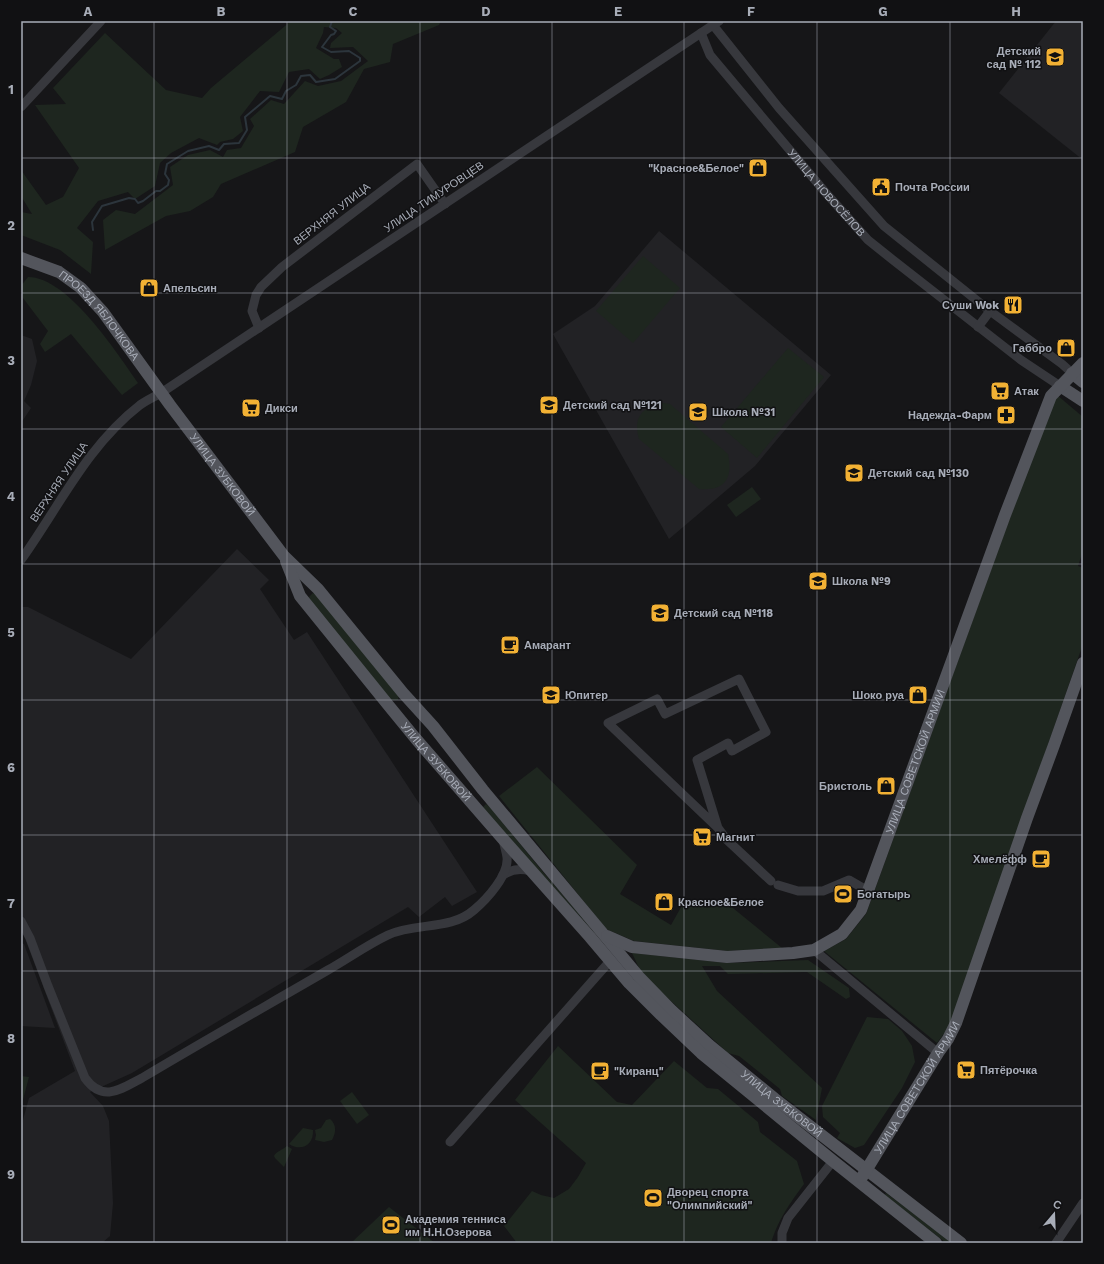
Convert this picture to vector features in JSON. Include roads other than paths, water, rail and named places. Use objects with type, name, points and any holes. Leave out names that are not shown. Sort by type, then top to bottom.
[{"type":"main road","name":"ПРОЕЗД ЯБЛОЧКОВА","points":[[21,258],[59,272],[81,288],[103,312],[161,393]]},
{"type":"main road","name":"УЛИЦА СОВЕТСКОЙ АРМИИ","points":[[602,934],[632,947],[727,957],[793,953],[814,950],[842,934],[861,910],[868,892],[1007,508],[1051,396],[1083,363]]},
{"type":"main road","name":"УЛИЦА НОВОСЁЛОВ","points":[[1072,373],[1083,382]]},
{"type":"main road","name":"УЛИЦА НОВОСЁЛОВ","points":[[1060,386],[1083,401]]},
{"type":"main road","name":"УЛИЦА ЗУБКОВОЙ","points":[[161,393],[284,556],[318,589],[402,692],[433,726],[602,934],[611,955],[634,988],[702,1053],[936,1243]]},
{"type":"main road","name":"УЛИЦА ЗУБКОВОЙ","points":[[284,556],[300,596],[416,739],[530,871],[590,937],[640,978],[670,1009],[709,1045],[775,1099],[961,1243]]},
{"type":"main road","points":[[300,596],[301,589],[308,585],[318,589]]},
{"type":"main road","name":"УЛИЦА СОВЕТСКОЙ АРМИИ","points":[[859,1182],[948,1039],[956,1023],[1027,818],[1083,663]]},
{"type":"main road","points":[[389,706],[397,706],[402,700],[402,692]]},
{"type":"main road","points":[[401,721],[401,712],[407,706],[417,708]]},
{"type":"main road","points":[[416,739],[433,726]]},
{"type":"main road","points":[[477,809],[477,799],[482,795],[492,800]]},
{"type":"main road","points":[[611,955],[632,947]]},
{"type":"street","points":[[21,107],[101,21]]},
{"type":"street","name":"УЛИЦА ТИМУРОВЦЕВ","points":[[161,393],[716,23]]},
{"type":"street","name":"УЛИЦА НОВОСЁЛОВ","points":[[716,23],[779,108],[884,226],[990,311],[1072,373]]},
{"type":"street","name":"УЛИЦА НОВОСЁЛОВ","points":[[701,33],[710,55],[830,198],[863,234],[893,260],[978,327],[1021,360],[1060,386]]},
{"type":"street","name":"ВЕРХНЯЯ УЛИЦА","points":[[259,328],[252,311],[256,295],[261,287],[282,267],[417,164],[445,204]]},
{"type":"street","points":[[978,327],[990,311]]},
{"type":"street","name":"ВЕРХНЯЯ УЛИЦА","points":[[21,560],[95,449],[118,424],[141,404],[161,393]]},
{"type":"street","points":[[718,828],[697,760],[728,743],[732,751],[766,732],[739,679],[665,714],[657,699],[608,723],[718,828],[727,840],[775,883],[798,892],[823,891],[849,880],[868,892]]},
{"type":"street","points":[[21,921],[30,938],[50,994],[85,1078],[90,1086],[98,1090],[106,1093],[114,1092],[142,1078],[329,970],[372,943],[399,930],[435,926],[463,917],[473,911],[503,875],[507,858],[503,840]]},
{"type":"street","points":[[503,875],[513,870],[520,869],[530,871]]},
{"type":"street","points":[[814,950],[938,1053]]},
{"type":"street","points":[[450,1142],[611,955]]},
{"type":"street","points":[[782,1243],[782,1233],[788,1218],[832,1160]]},
{"type":"street","points":[[1056,1243],[1083,1203]]},
{"type":"waterway","points":[[93,230],[92,222],[102,206],[129,198],[135,199],[138,203],[168,185],[169,180],[165,174],[167,164],[188,151],[209,146],[219,150],[224,144],[239,143],[247,130],[245,117],[270,96],[282,99],[286,91],[296,85],[301,76],[310,75],[316,82],[335,79],[360,61],[360,58],[349,51],[331,52],[322,47],[336,31],[330,27],[332,21]]},
{"type":"place","name":"Детский сад № 112","points":[[1055,57]]},
{"type":"place","name":"\"Красное&Белое\"","points":[[758,168]]},
{"type":"place","name":"Почта России","points":[[881,187]]},
{"type":"place","name":"Апельсин","points":[[149,288]]},
{"type":"place","name":"Суши Wok","points":[[1013,305]]},
{"type":"place","name":"Габбро","points":[[1066,348]]},
{"type":"place","name":"Атак","points":[[1000,391]]},
{"type":"place","name":"Детский сад №121","points":[[549,405]]},
{"type":"place","name":"Дикси","points":[[251,408]]},
{"type":"place","name":"Школа №31","points":[[698,412]]},
{"type":"place","name":"Надежда-Фарм","points":[[1006,415]]},
{"type":"place","name":"Детский сад №130","points":[[854,473]]},
{"type":"place","name":"Школа №9","points":[[818,581]]},
{"type":"place","name":"Детский сад №118","points":[[660,613]]},
{"type":"place","name":"Амарант","points":[[510,645]]},
{"type":"place","name":"Юпитер","points":[[551,695]]},
{"type":"place","name":"Шоко руа","points":[[918,695]]},
{"type":"place","name":"Бристоль","points":[[886,786]]},
{"type":"place","name":"Магнит","points":[[702,837]]},
{"type":"place","name":"Хмелёфф","points":[[1041,859]]},
{"type":"place","name":"Богатырь","points":[[843,894]]},
{"type":"place","name":"Красное&Белое","points":[[664,902]]},
{"type":"place","name":"Пятёрочка","points":[[966,1070]]},
{"type":"place","name":"\"Киранц\"","points":[[600,1071]]},
{"type":"place","name":"Дворец спорта \"Олимпийский\"","points":[[653,1198]]},
{"type":"place","name":"Академия тенниса им Н.Н.Озерова","points":[[391,1225]]}]
